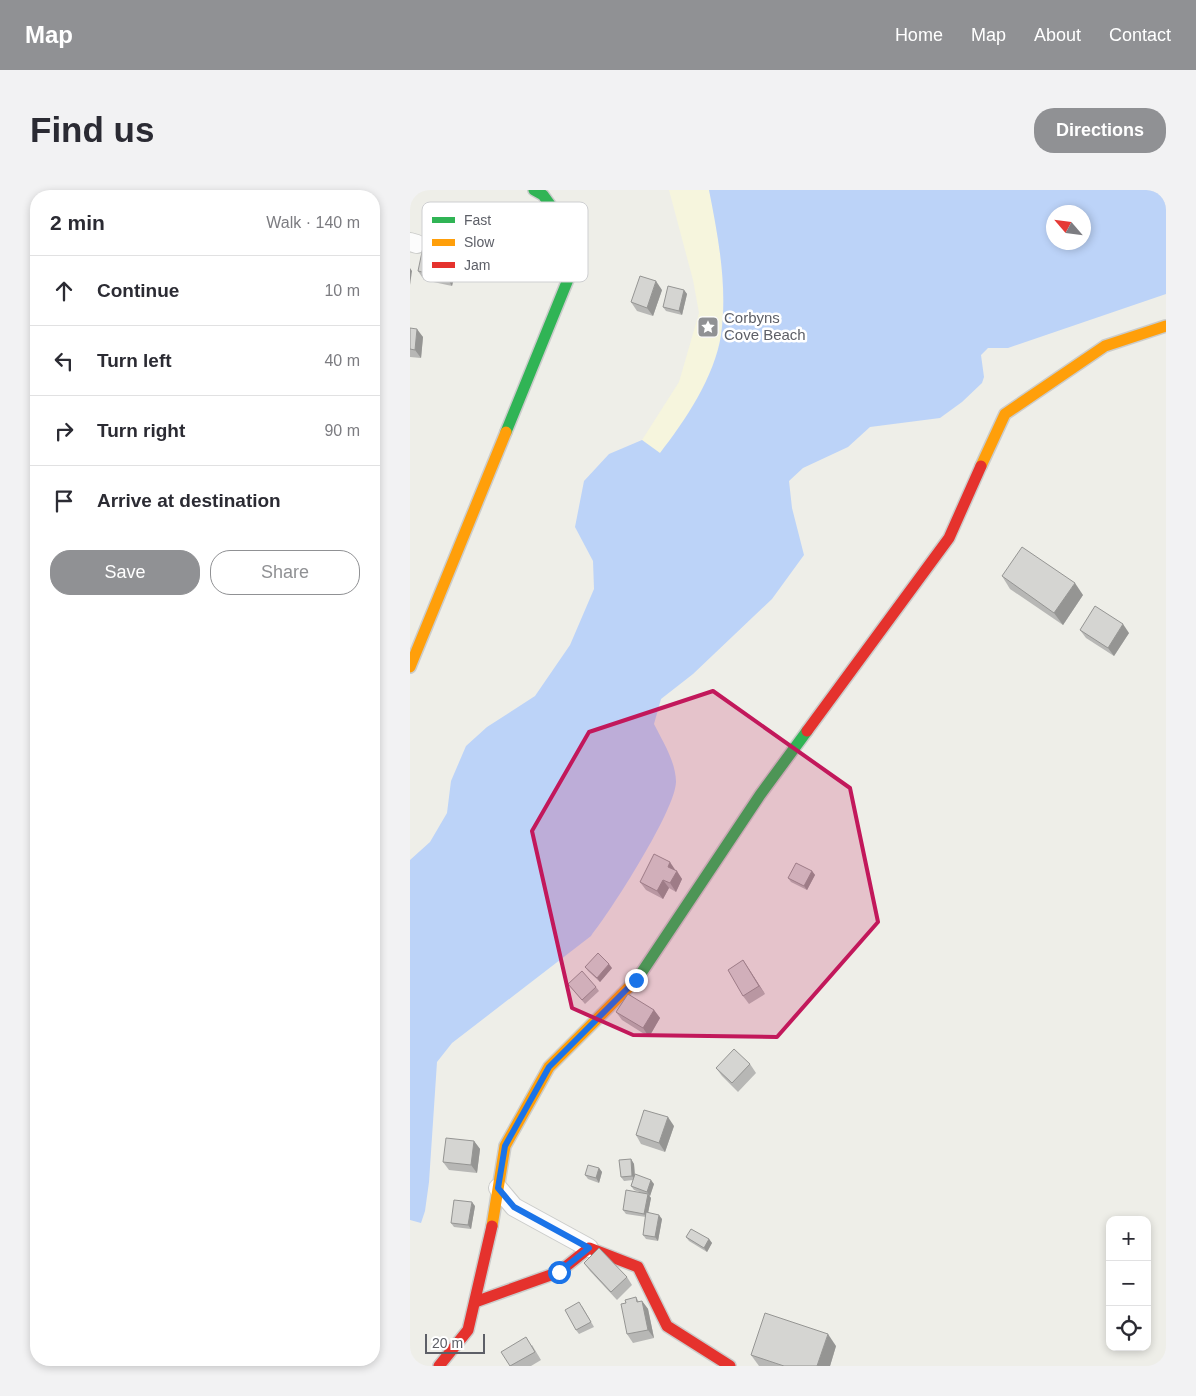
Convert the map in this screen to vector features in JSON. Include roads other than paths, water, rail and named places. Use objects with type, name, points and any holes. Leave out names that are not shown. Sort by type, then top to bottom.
[{"type":"street","points":[[534,190],[543,195],[548,202]]},
{"type":"street","points":[[410,667],[566,282]]},
{"type":"street","points":[[439,1366],[468,1330],[489,1245],[505,1146],[549,1067],[636,980],[760,795],[949,538],[1004,414],[1105,346],[1166,326]]},
{"type":"street","points":[[498,1188],[514,1207],[589,1248],[638,1267],[667,1326],[730,1366]]},
{"type":"street","points":[[475,1302],[559,1272],[589,1248]]},
{"type":"water","points":[[709,190],[1166,190],[1166,294],[1008,348],[988,348],[981,355],[984,377],[982,383],[962,402],[940,418],[870,427],[848,447],[803,468],[789,481],[792,508],[804,555],[772,599],[693,674],[661,699],[654,724],[671,758],[676,781],[666,813],[627,883],[591,936],[452,1043],[437,1062],[429,1182],[425,1211],[421,1223],[410,1220],[410,860],[430,842],[447,813],[451,781],[466,746],[487,727],[535,696],[570,645],[594,589],[593,561],[575,527],[584,481],[609,454],[642,440],[660,453],[689,412],[706,382],[718,351],[723,317],[723,280],[719,243]]},
{"type":"place","name":"Corbyns Cove Beach","points":[[708,327]]}]
